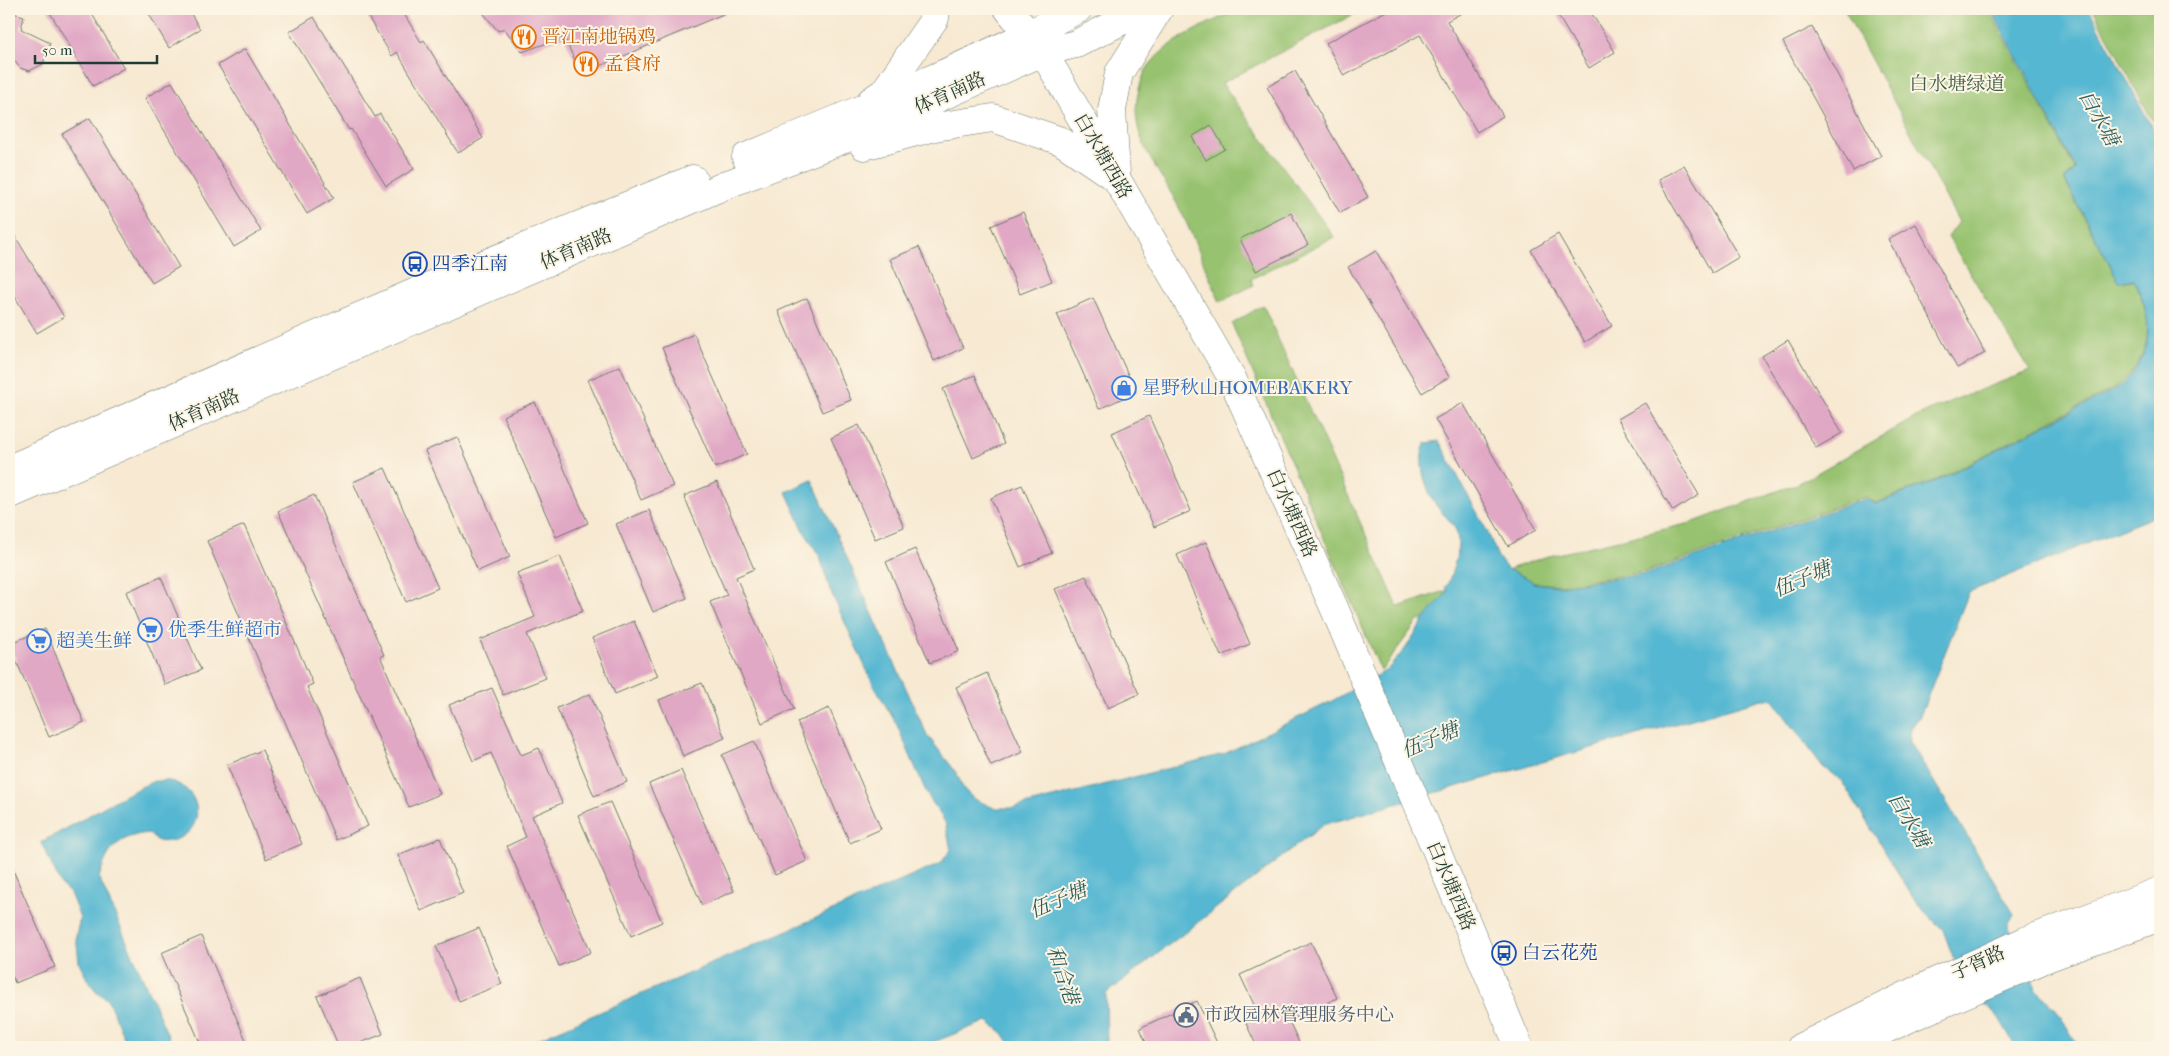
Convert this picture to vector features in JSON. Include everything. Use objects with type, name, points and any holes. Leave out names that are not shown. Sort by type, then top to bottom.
[{"type":"street","points":[[853,114],[884,92],[935,18],[936,9]]},
{"type":"street","name":"白水塘西路","points":[[1008,9],[1036,44],[1232,378],[1336,612],[1520,1047]]},
{"type":"street","name":"体育南路","points":[[9,496],[728,184],[822,148],[1036,44],[1078,9]]},
{"type":"street","name":"体育南路","points":[[9,469],[425,288],[853,114],[1036,44],[1076,44],[1145,9]]},
{"type":"street","points":[[1117,180],[1112,110],[1120,73],[1159,9]]},
{"type":"street","points":[[822,148],[862,146],[935,127],[993,118],[1061,141],[1117,180]]},
{"type":"street","name":"子胥路","points":[[1801,1047],[1966,981],[2160,891]]},
{"type":"street","name":"子胥路","points":[[2031,952],[2160,916]]},
{"type":"street","name":"子胥路","points":[[1848,1047],[1966,981]]},
{"type":"green space","points":[[1239,9],[1364,9],[1222,83],[1334,237],[1251,279],[1254,285],[1220,302],[1181,211],[1144,145],[1136,117],[1140,86],[1144,73],[1150,64],[1170,45],[1192,31]]},
{"type":"green space","name":"白水塘绿道","points":[[1844,9],[1989,9],[2075,169],[2064,180],[2119,282],[2133,280],[2140,294],[2145,309],[2147,336],[2139,362],[2119,386],[1938,479],[1876,503],[1865,497],[1646,572],[1560,585],[1535,583],[1418,621],[1381,671],[1232,324],[1263,305],[1398,607],[1545,557],[1691,523],[1799,483],[1918,416],[1951,401],[2030,371],[1948,237],[1959,222]]},
{"type":"green space","points":[[2093,9],[2160,9],[2160,135]]},
{"type":"water","points":[[1991,9],[2089,9],[2160,142],[2160,514],[1969,592],[1920,716],[1909,731],[1910,742],[2014,914],[2008,925],[2036,988],[2055,1007],[2079,1047],[2016,1047],[1999,1018],[1987,1005],[1981,1004],[1953,957],[1943,930],[1917,904],[1841,780],[1823,767],[1772,699],[1762,699],[1323,825],[1106,994],[1107,1047],[1012,1047],[1003,1033],[987,1021],[921,1047],[520,1047],[940,864],[951,850],[945,822],[927,794],[896,723],[874,686],[830,590],[820,557],[805,533],[786,492],[812,480],[927,735],[956,772],[963,788],[974,799],[994,808],[1013,808],[1224,754],[1330,702],[1387,670],[1405,649],[1426,617],[1448,591],[1445,587],[1448,584],[1457,553],[1458,540],[1456,530],[1430,495],[1424,477],[1422,458],[1426,443],[1439,441],[1488,533],[1498,557],[1507,569],[1531,580],[1533,583],[1560,586],[1646,574],[1865,499],[1876,504],[1938,480],[2120,387],[2139,363],[2145,349],[2148,336],[2148,322],[2145,308],[2133,279],[2119,282],[2065,180],[2076,169]]},
{"type":"water","points":[[154,781],[172,781],[184,788],[192,796],[197,814],[189,831],[181,838],[165,842],[155,839],[149,833],[129,837],[122,841],[110,852],[99,878],[173,1047],[128,1047],[108,1000],[96,991],[87,979],[79,962],[76,936],[80,918],[70,893],[61,885],[41,842]]},
{"type":"building","points":[[48,9],[89,9],[124,68],[93,86]]},
{"type":"building","points":[[146,9],[188,9],[200,29],[169,48]]},
{"type":"building","points":[[363,9],[401,9],[421,42],[424,40],[483,138],[458,153],[397,52],[392,56]]},
{"type":"building","points":[[480,9],[735,9],[581,74],[564,37],[522,52],[504,28],[498,31]]},
{"type":"building","points":[[1390,9],[1469,9],[1447,21],[1503,116],[1477,132],[1420,35],[1344,76],[1326,43]]},
{"type":"building","points":[[1554,9],[1589,9],[1615,52],[1589,68]]},
{"type":"building","points":[[9,12],[24,16],[21,29],[50,43],[43,64],[29,71],[20,68],[14,60],[9,60]]},
{"type":"building","points":[[314,17],[375,117],[380,114],[414,169],[386,186],[289,32]]},
{"type":"building","points":[[1812,27],[1881,156],[1853,171],[1783,42]]},
{"type":"building","points":[[245,49],[334,198],[307,214],[218,65]]},
{"type":"building","points":[[1295,71],[1368,197],[1340,213],[1267,87]]},
{"type":"building","points":[[172,82],[261,231],[234,247],[145,98]]},
{"type":"building","points":[[90,118],[179,267],[152,283],[62,134]]},
{"type":"building","points":[[1211,125],[1225,149],[1206,160],[1192,137]]},
{"type":"building","points":[[1684,165],[1739,257],[1712,273],[1658,180]]},
{"type":"building","points":[[1023,212],[1052,281],[1020,294],[991,226]]},
{"type":"building","points":[[1291,213],[1308,245],[1256,271],[1240,239]]},
{"type":"building","points":[[1916,224],[1985,353],[1957,368],[1888,239]]},
{"type":"building","points":[[9,226],[64,317],[37,333],[9,287]]},
{"type":"building","points":[[1558,234],[1612,326],[1585,342],[1531,250]]},
{"type":"building","points":[[919,247],[963,348],[934,361],[890,259]]},
{"type":"building","points":[[1376,251],[1449,377],[1422,393],[1348,267]]},
{"type":"building","points":[[807,298],[851,400],[822,412],[778,311]]},
{"type":"building","points":[[1093,298],[1136,392],[1099,409],[1057,314]]},
{"type":"building","points":[[694,334],[747,454],[715,468],[662,348]]},
{"type":"building","points":[[1788,340],[1842,433],[1816,448],[1762,356]]},
{"type":"building","points":[[620,366],[673,486],[641,500],[588,380]]},
{"type":"building","points":[[975,375],[1004,444],[973,458],[943,389]]},
{"type":"building","points":[[535,402],[588,523],[556,537],[503,416]]},
{"type":"building","points":[[1463,403],[1536,530],[1508,546],[1435,419]]},
{"type":"building","points":[[1645,403],[1699,495],[1673,511],[1618,419]]},
{"type":"building","points":[[1149,416],[1191,511],[1154,527],[1112,433]]},
{"type":"building","points":[[859,425],[904,527],[875,539],[831,438]]},
{"type":"building","points":[[457,437],[510,557],[478,571],[425,451]]},
{"type":"building","points":[[385,468],[438,588],[406,602],[353,482]]},
{"type":"building","points":[[717,482],[754,569],[736,577],[794,709],[762,723],[710,602],[727,595],[684,496]]},
{"type":"building","points":[[1022,485],[1052,553],[1020,567],[991,498]]},
{"type":"building","points":[[314,495],[384,655],[380,656],[440,794],[409,807],[278,511]]},
{"type":"building","points":[[649,510],[687,598],[653,612],[616,524]]},
{"type":"building","points":[[244,525],[313,684],[307,687],[368,826],[336,840],[207,541]]},
{"type":"building","points":[[1206,542],[1250,644],[1221,656],[1177,555]]},
{"type":"building","points":[[915,549],[959,651],[930,663],[886,562]]},
{"type":"building","points":[[560,556],[583,611],[527,634],[546,678],[503,695],[480,640],[535,617],[517,573]]},
{"type":"building","points":[[1086,576],[1139,694],[1108,708],[1055,589]]},
{"type":"building","points":[[161,577],[201,670],[165,685],[126,592]]},
{"type":"building","points":[[634,621],[658,676],[615,694],[592,638]]},
{"type":"building","points":[[45,629],[84,722],[49,737],[9,644]]},
{"type":"building","points":[[987,673],[1023,752],[991,766],[956,687]]},
{"type":"building","points":[[702,683],[725,738],[683,756],[659,700]]},
{"type":"building","points":[[492,688],[521,755],[539,748],[562,803],[532,816],[591,952],[559,966],[507,846],[526,837],[491,753],[473,761],[449,705]]},
{"type":"building","points":[[590,694],[627,782],[594,796],[557,708]]},
{"type":"building","points":[[829,708],[881,829],[850,843],[797,722]]},
{"type":"building","points":[[754,741],[807,861],[775,875],[722,755]]},
{"type":"building","points":[[262,750],[302,844],[266,859],[227,765]]},
{"type":"building","points":[[681,770],[734,891],[702,905],[649,784]]},
{"type":"building","points":[[610,802],[662,922],[631,936],[578,815]]},
{"type":"building","points":[[440,838],[463,893],[421,911],[398,855]]},
{"type":"building","points":[[9,861],[55,967],[15,983],[9,968]]},
{"type":"building","points":[[479,928],[502,984],[459,1001],[436,946]]},
{"type":"building","points":[[201,936],[249,1047],[202,1047],[161,953]]},
{"type":"building","points":[[1311,942],[1337,998],[1289,1021],[1301,1047],[1257,1047],[1244,1019],[1258,1013],[1240,975]]},
{"type":"building","points":[[360,978],[383,1034],[350,1047],[339,1047],[317,996]]},
{"type":"building","name":"市政园林管理服务中心","points":[[1197,1001],[1219,1047],[1148,1047],[1140,1028]]},
{"type":"place","name":"晋江南地锅鸡","points":[[524,37]]},
{"type":"place","name":"孟食府","points":[[586,64]]},
{"type":"place","name":"四季江南","points":[[415,264]]},
{"type":"place","name":"星野秋山HOMEBAKERY","points":[[1124,388]]},
{"type":"place","name":"优季生鲜超市","points":[[150,630]]},
{"type":"place","name":"超美生鲜","points":[[39,641]]},
{"type":"place","name":"白云花苑","points":[[1504,953]]},
{"type":"place","name":"市政园林管理服务中心","points":[[1186,1015]]},
{"type":"water label","name":"白水塘","points":[[2099,118]]},
{"type":"water label","name":"伍子塘","points":[[1802,579]]},
{"type":"water label","name":"伍子塘","points":[[1430,740]]},
{"type":"water label","name":"白水塘","points":[[1909,820]]},
{"type":"water label","name":"伍子塘","points":[[1058,900]]},
{"type":"water label","name":"和合港","points":[[1063,975]]}]
